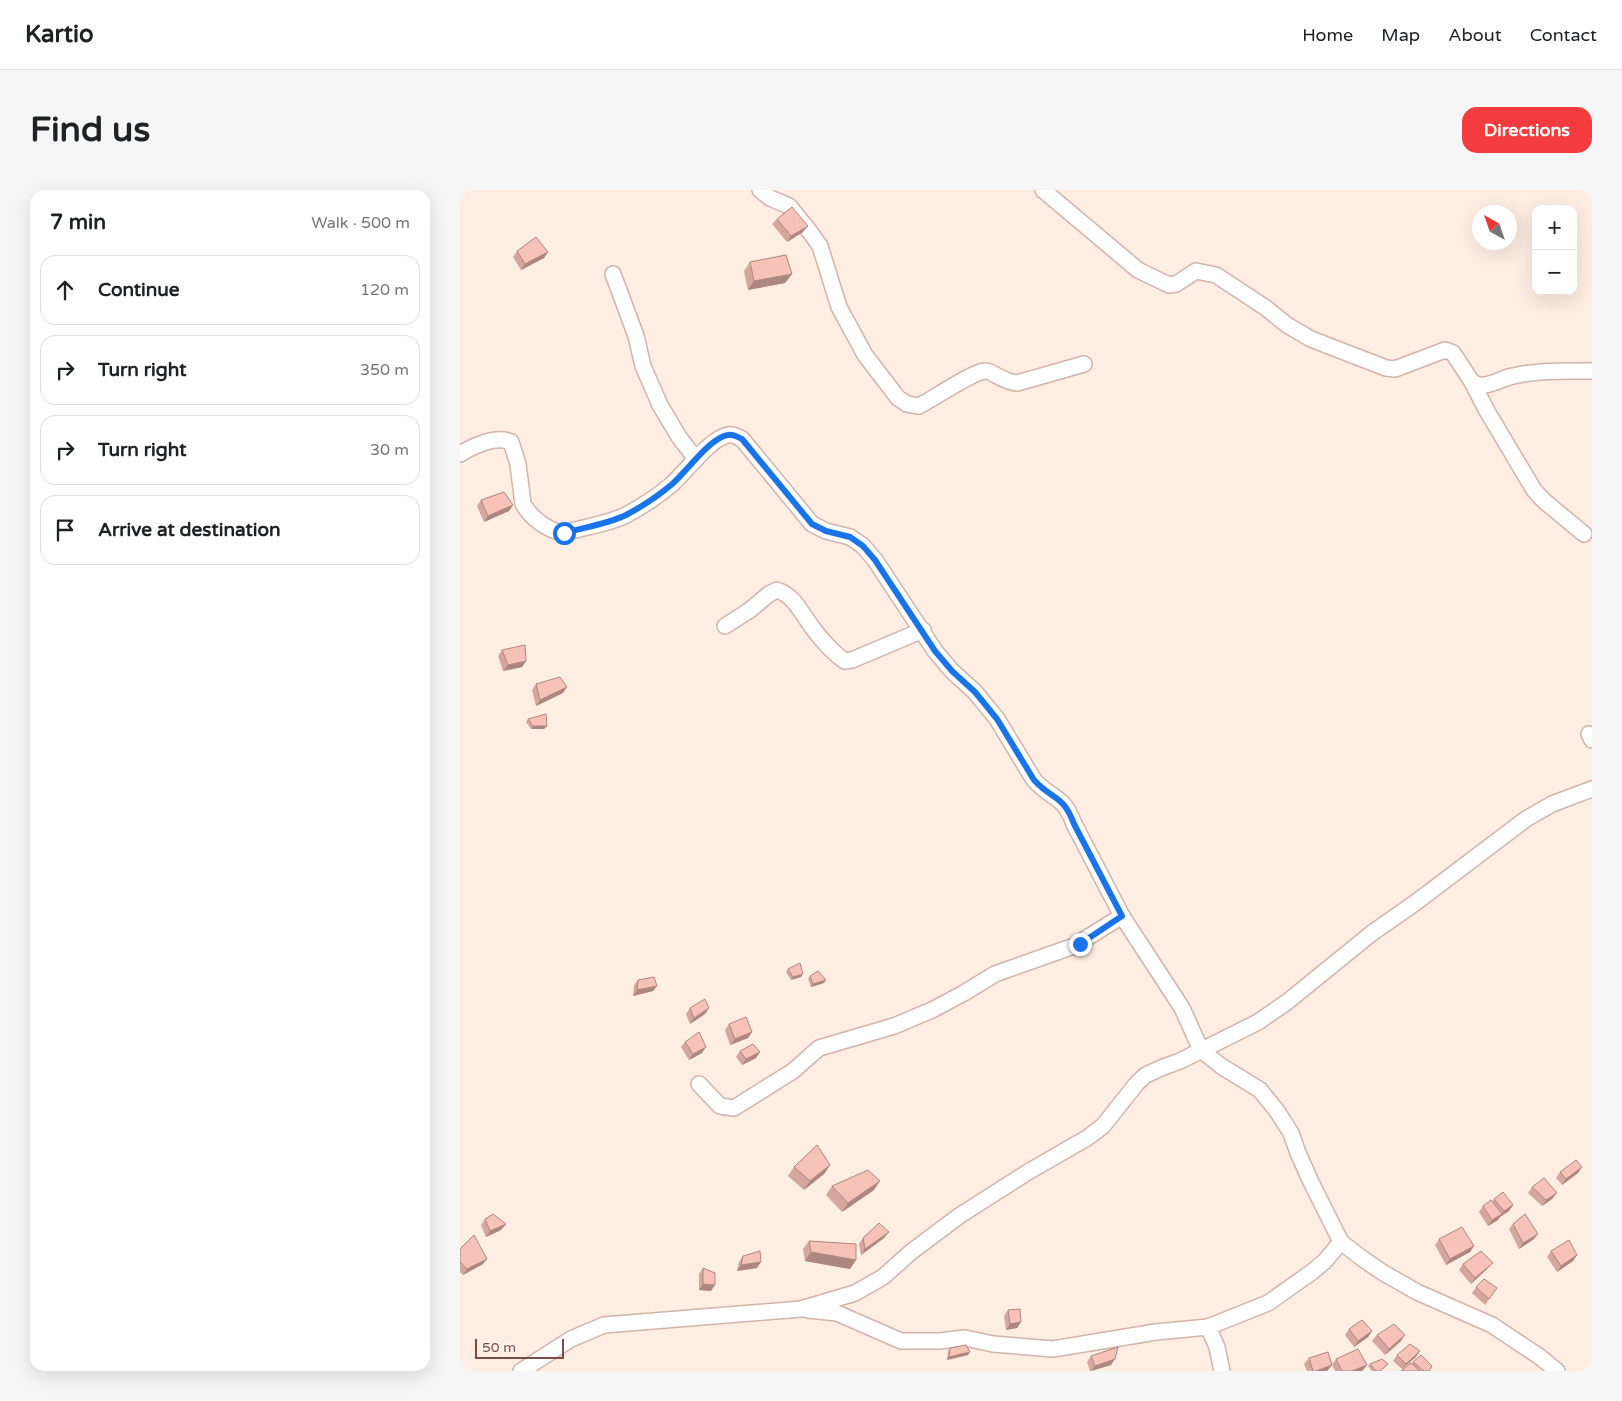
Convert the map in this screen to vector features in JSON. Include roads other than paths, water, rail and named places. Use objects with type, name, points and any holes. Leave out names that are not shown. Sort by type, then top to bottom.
[{"type":"street","points":[[760,190],[770,198],[789,206],[820,246],[839,307],[865,356],[898,398],[907,404],[919,406],[983,371],[1009,382],[1017,383],[1084,364]]},
{"type":"street","points":[[1043,190],[1138,270],[1162,283],[1176,284],[1196,271],[1216,275],[1266,308],[1287,325],[1311,339],[1390,369],[1445,350],[1449,351],[1464,368],[1534,490],[1543,500],[1584,534]]},
{"type":"street","points":[[613,274],[636,336],[646,374],[660,405],[674,429],[696,459]]},
{"type":"street","points":[[1472,382],[1483,386],[1513,376],[1543,371],[1592,371]]},
{"type":"street","points":[[460,454],[497,440],[511,442],[518,464],[523,504],[526,509],[554,532],[564,533],[626,515],[670,486],[688,470],[701,452],[728,435],[742,439],[812,524],[826,531],[850,537],[863,546],[875,560],[935,651],[952,671],[975,692],[997,719],[1034,780],[1039,786],[1055,796],[1070,812],[1074,824],[1122,916],[1182,1008],[1201,1050],[1221,1066],[1260,1090],[1277,1111],[1291,1133],[1310,1182],[1342,1242],[1363,1260],[1417,1292],[1492,1325],[1540,1357],[1557,1371]]},
{"type":"street","points":[[725,626],[750,610],[768,594],[777,590],[794,600],[812,628],[845,661],[852,660],[922,630]]},
{"type":"street","points":[[521,1371],[571,1339],[604,1326],[801,1309],[855,1294],[882,1277],[911,1252],[960,1216],[1028,1172],[1087,1138],[1103,1126],[1132,1089],[1146,1076],[1258,1022],[1287,1002],[1372,933],[1526,819],[1552,804],[1592,789]]},
{"type":"street","points":[[699,1084],[720,1106],[734,1108],[793,1071],[819,1048],[894,1026],[932,1010],[995,974],[1080,944],[1122,916]]},
{"type":"street","points":[[801,1309],[837,1314],[901,1341],[939,1341],[965,1338],[993,1344],[1053,1350],[1156,1332],[1208,1326],[1268,1303],[1312,1272],[1342,1242]]},
{"type":"street","points":[[1208,1326],[1217,1347],[1222,1371]]}]
